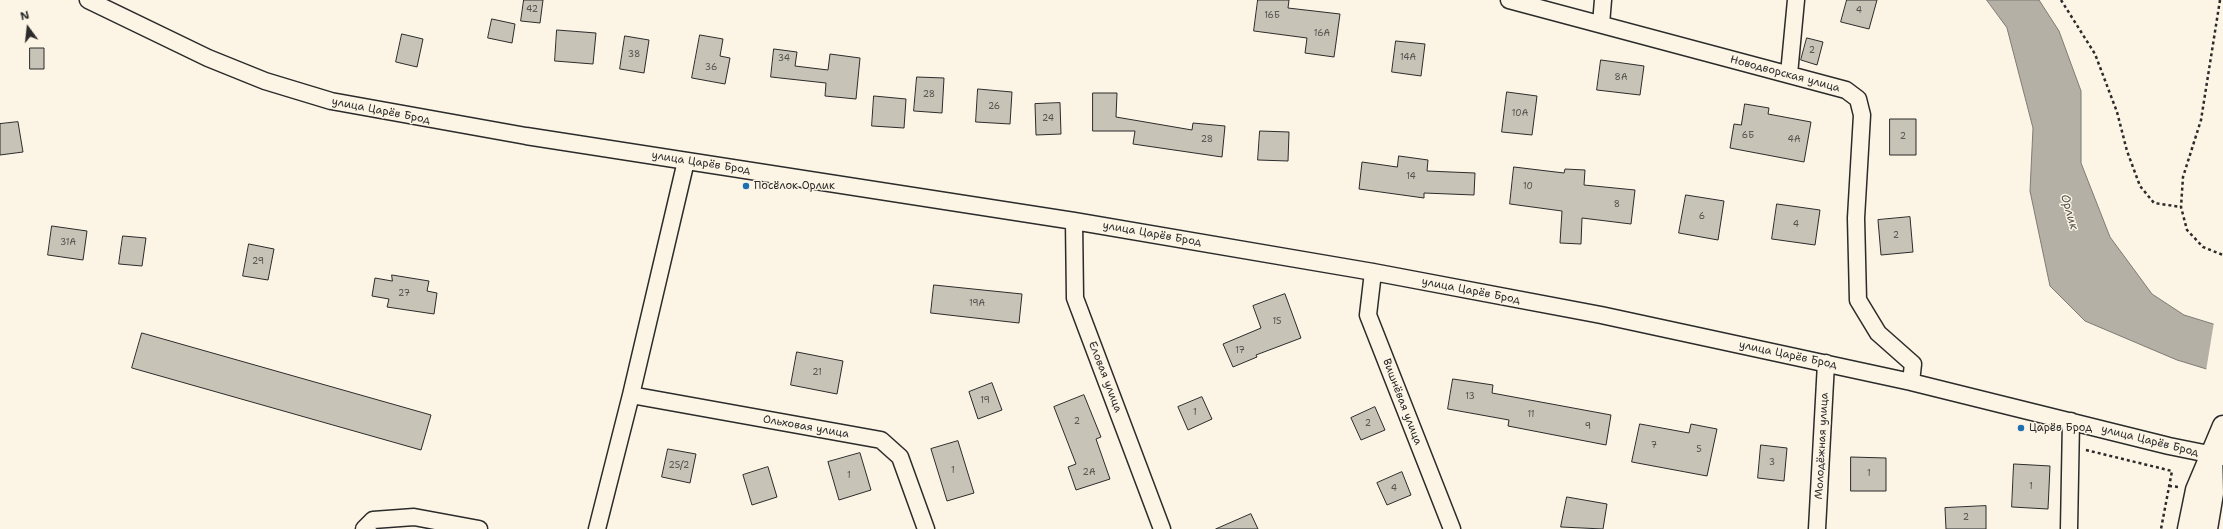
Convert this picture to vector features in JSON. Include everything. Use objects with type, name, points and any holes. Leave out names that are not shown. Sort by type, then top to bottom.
[{"type":"main road","points":[[2207,529],[2217,456],[2223,426]]},
{"type":"main road","points":[[2188,529],[2196,490],[2202,472],[2217,456]]},
{"type":"street","name":"улица Царёв Брод","points":[[88,0],[208,58],[265,81],[331,102],[526,136],[1074,221],[1373,272],[1601,315],[1826,363],[2217,456]]},
{"type":"street","name":"Новодворская улица","points":[[1509,0],[1846,90],[1858,99],[1862,115],[1856,218],[1858,300],[1878,333],[1913,364],[1911,382]]},
{"type":"street","points":[[1601,24],[1603,0]]},
{"type":"street","points":[[1789,74],[1796,0]]},
{"type":"street","points":[[597,529],[631,395],[686,160]]},
{"type":"street","name":"Еловая улица","points":[[1074,221],[1075,298],[1162,529]]},
{"type":"street","name":"Вишнёвая улица","points":[[1373,272],[1368,315],[1452,529]]},
{"type":"street","name":"Молодёжная улица","points":[[1817,529],[1826,363]]},
{"type":"street","name":"Ольховая улица","points":[[631,395],[881,440],[900,457],[926,529]]},
{"type":"street","points":[[2069,529],[2071,421]]},
{"type":"street","points":[[364,529],[373,520],[414,517],[480,529]]},
{"type":"path","points":[[2061,0],[2095,54],[2117,112],[2127,151],[2140,186],[2154,203],[2181,207]]},
{"type":"path","points":[[2220,0],[2201,120],[2183,177],[2181,207],[2188,230],[2192,236],[2203,247],[2223,255]]},
{"type":"path","points":[[2070,446],[2172,472],[2161,529]]},
{"type":"water","name":"Орлик","points":[[1987,0],[2039,0],[2059,31],[2081,91],[2081,163],[2110,237],[2152,294],[2184,315],[2223,327],[2223,374],[2177,360],[2085,321],[2050,286],[2030,191],[2033,128],[2007,28]]},
{"type":"pier","points":[[2214,322],[2223,325],[2223,376],[2206,371]]},
{"type":"building","points":[[524,0],[543,0],[540,23],[521,21]]},
{"type":"building","points":[[1258,0],[1289,0],[1288,8],[1340,14],[1334,57],[1305,53],[1307,38],[1254,31]]},
{"type":"building","points":[[1847,0],[1877,0],[1869,29],[1841,22]]},
{"type":"building","points":[[492,19],[515,24],[512,43],[488,38]]},
{"type":"building","points":[[557,30],[596,33],[593,64],[555,61]]},
{"type":"building","points":[[402,34],[423,39],[417,67],[396,62]]},
{"type":"building","points":[[700,35],[723,39],[720,56],[730,58],[725,84],[692,78]]},
{"type":"building","points":[[625,36],[649,40],[644,73],[620,69]]},
{"type":"building","points":[[1807,38],[1823,42],[1817,65],[1801,60]]},
{"type":"building","points":[[1396,41],[1425,44],[1421,76],[1392,72]]},
{"type":"building","points":[[30,48],[44,48],[44,69],[30,69]]},
{"type":"building","points":[[774,49],[797,52],[795,66],[828,70],[830,54],[860,58],[856,99],[825,96],[826,83],[771,77]]},
{"type":"building","points":[[1601,60],[1644,66],[1640,95],[1597,90]]},
{"type":"building","points":[[917,77],[944,78],[942,113],[914,111]]},
{"type":"building","points":[[978,89],[1012,92],[1010,124],[976,122]]},
{"type":"building","points":[[1507,92],[1537,96],[1532,135],[1502,132]]},
{"type":"building","points":[[1093,93],[1117,93],[1116,117],[1192,130],[1193,123],[1225,126],[1222,157],[1133,144],[1135,131],[1093,131]]},
{"type":"building","points":[[874,96],[906,99],[904,128],[872,126]]},
{"type":"building","points":[[1060,103],[1061,134],[1036,135],[1035,104]]},
{"type":"building","points":[[1745,104],[1769,108],[1768,114],[1811,122],[1804,162],[1730,148],[1734,124],[1741,125]]},
{"type":"building","points":[[1890,119],[1916,119],[1916,155],[1890,155]]},
{"type":"building","points":[[18,122],[23,152],[0,155],[0,124]]},
{"type":"building","points":[[1260,131],[1289,132],[1288,161],[1258,160]]},
{"type":"building","points":[[1399,156],[1428,160],[1427,171],[1475,173],[1474,195],[1424,193],[1424,198],[1359,189],[1362,162],[1397,167]]},
{"type":"building","points":[[1514,167],[1564,173],[1565,169],[1585,170],[1584,185],[1635,190],[1631,224],[1582,218],[1581,244],[1560,243],[1562,211],[1510,204]]},
{"type":"building","points":[[1686,195],[1724,201],[1718,240],[1679,233]]},
{"type":"building","points":[[1777,204],[1820,210],[1815,245],[1772,239]]},
{"type":"building","points":[[1910,217],[1913,252],[1881,255],[1878,220]]},
{"type":"building","points":[[52,226],[87,231],[83,260],[48,255]]},
{"type":"building","points":[[123,236],[146,238],[142,266],[119,264]]},
{"type":"building","points":[[249,244],[274,249],[268,280],[243,276]]},
{"type":"building","points":[[392,275],[429,281],[427,291],[437,293],[434,314],[387,307],[389,299],[372,296],[375,278],[392,281]]},
{"type":"building","points":[[934,285],[1022,294],[1019,323],[931,313]]},
{"type":"building","points":[[1285,294],[1301,338],[1256,355],[1257,357],[1233,367],[1223,344],[1261,328],[1253,306]]},
{"type":"building","points":[[142,333],[431,415],[421,450],[132,368]]},
{"type":"building","points":[[797,352],[843,361],[837,394],[791,385]]},
{"type":"building","points":[[1453,379],[1493,385],[1492,393],[1611,415],[1606,445],[1508,426],[1509,420],[1448,409]]},
{"type":"building","points":[[992,383],[1002,410],[978,419],[969,392]]},
{"type":"building","points":[[1084,395],[1101,437],[1096,439],[1110,479],[1076,490],[1068,467],[1076,464],[1054,407]]},
{"type":"building","points":[[1202,397],[1212,419],[1188,430],[1178,407]]},
{"type":"building","points":[[1375,407],[1385,430],[1361,440],[1351,418]]},
{"type":"building","points":[[1640,424],[1689,433],[1691,424],[1717,429],[1707,476],[1632,462]]},
{"type":"building","points":[[958,441],[974,493],[947,501],[931,449]]},
{"type":"building","points":[[1761,445],[1787,448],[1784,481],[1758,478]]},
{"type":"building","points":[[668,449],[696,454],[690,483],[662,477]]},
{"type":"building","points":[[860,453],[871,490],[839,500],[828,462]]},
{"type":"building","points":[[1851,457],[1886,458],[1886,491],[1851,491]]},
{"type":"building","points":[[2014,464],[2050,466],[2048,509],[2012,507]]},
{"type":"building","points":[[768,467],[777,497],[752,505],[743,475]]},
{"type":"building","points":[[1402,472],[1411,495],[1387,505],[1377,483]]},
{"type":"building","points":[[1567,497],[1607,504],[1603,529],[1561,527]]},
{"type":"building","points":[[1986,506],[1986,529],[1946,529],[1945,508]]},
{"type":"building","points":[[1251,514],[1258,529],[1216,529]]},
{"type":"place","name":"Посёлок Орлик","points":[[746,186]]},
{"type":"place","name":"Царёв Брод","points":[[2021,428]]}]
